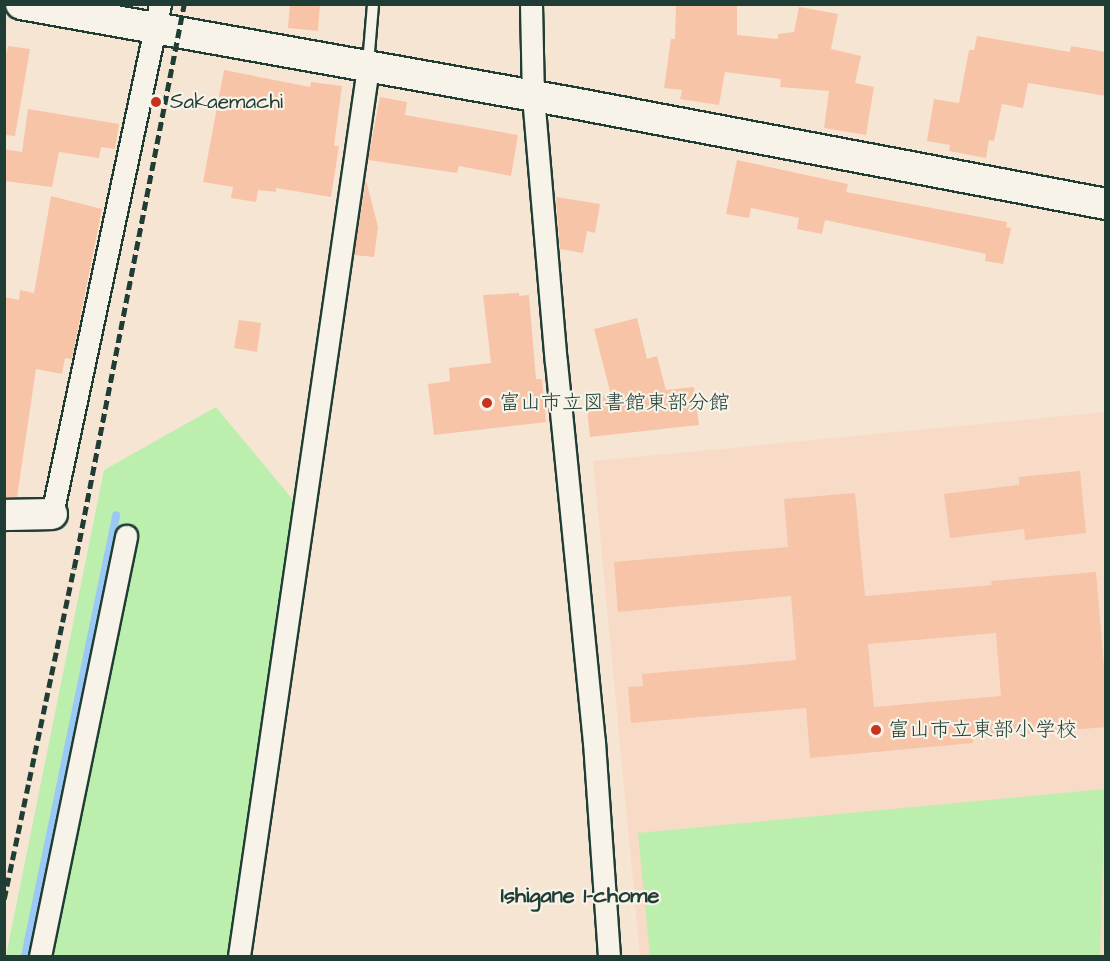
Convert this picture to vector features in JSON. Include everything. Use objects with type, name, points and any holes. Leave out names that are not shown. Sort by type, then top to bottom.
[{"type":"street","points":[[21,4],[157,16],[368,67],[1106,204]]},
{"type":"street","points":[[531,4],[533,96],[556,362],[594,742],[609,957]]},
{"type":"street","points":[[4,516],[52,514],[157,16]]},
{"type":"street","points":[[240,957],[368,67]]},
{"type":"street","points":[[40,957],[126,536]]},
{"type":"lane","points":[[368,67],[373,4]]},
{"type":"shaded area","points":[[1105,412],[1105,956],[640,956],[593,461]]},
{"type":"green space","points":[[216,407],[298,506],[229,956],[6,956],[104,470]]},
{"type":"green space","points":[[1105,789],[1100,956],[650,956],[638,833]]},
{"type":"building","points":[[290,4],[320,4],[318,31],[288,28]]},
{"type":"building","points":[[676,4],[737,4],[737,35],[778,39],[778,34],[794,32],[799,7],[838,14],[831,49],[861,56],[855,83],[874,87],[866,135],[824,128],[829,91],[780,87],[781,79],[725,72],[719,105],[680,99],[682,90],[664,88],[671,39],[675,39]]},
{"type":"building","points":[[977,36],[1070,52],[1071,46],[1106,52],[1106,96],[1028,83],[1023,108],[1002,104],[994,141],[989,140],[986,158],[949,151],[950,145],[927,141],[934,99],[959,103],[969,50],[974,50]]},
{"type":"building","points":[[8,46],[30,49],[15,136],[4,135],[4,62]]},
{"type":"building","points":[[224,70],[310,87],[311,82],[342,86],[334,146],[339,146],[331,197],[276,188],[276,192],[258,190],[256,202],[231,198],[233,187],[203,182]]},
{"type":"building","points":[[380,97],[407,102],[405,115],[518,135],[511,176],[459,166],[457,173],[368,160]]},
{"type":"building","points":[[28,109],[119,124],[115,149],[101,147],[99,158],[59,152],[52,187],[4,181],[4,149],[22,152]]},
{"type":"building","points":[[737,160],[848,184],[846,192],[1007,222],[1006,227],[1011,228],[1003,264],[985,261],[986,254],[825,220],[822,234],[797,229],[799,218],[751,208],[749,218],[726,214]]},
{"type":"building","points":[[366,180],[378,227],[374,257],[354,255]]},
{"type":"building","points":[[51,196],[102,209],[72,359],[65,358],[62,374],[36,369],[17,497],[4,498],[4,297],[19,300],[20,290],[34,293]]},
{"type":"building","points":[[556,197],[600,204],[595,233],[587,231],[583,253],[560,249]]},
{"type":"building","name":"富山市立図書館東部分館","points":[[519,293],[519,296],[529,295],[536,379],[542,379],[546,422],[434,435],[428,384],[450,381],[449,368],[491,363],[483,295]]},
{"type":"building","points":[[637,318],[647,359],[657,356],[666,390],[694,387],[699,425],[590,437],[586,398],[611,395],[594,329]]},
{"type":"building","points":[[239,320],[261,323],[257,352],[234,348]]},
{"type":"building","points":[[1080,471],[1086,533],[1025,540],[1024,529],[950,538],[944,494],[1019,485],[1019,477]]},
{"type":"building","points":[[855,493],[865,596],[992,585],[991,581],[1096,572],[1106,689],[1106,727],[973,738],[973,743],[810,758],[806,708],[631,723],[628,687],[643,686],[642,674],[796,660],[791,596],[618,612],[614,562],[788,547],[784,499]],"holes":[[[996,633],[1001,696],[874,707],[868,644]]]},
{"type":"waterway","points":[[25,956],[116,515]]},
{"type":"railway","points":[[4,899],[74,568],[184,4]]},
{"type":"place","name":"Sakaemachi","points":[[156,102]]},
{"type":"place","name":"富山市立図書館東部分館","points":[[487,403]]},
{"type":"place","name":"富山市立東部小学校","points":[[876,730]]},
{"type":"district","name":"Ishigane 1-chome","points":[[580,896]]}]
